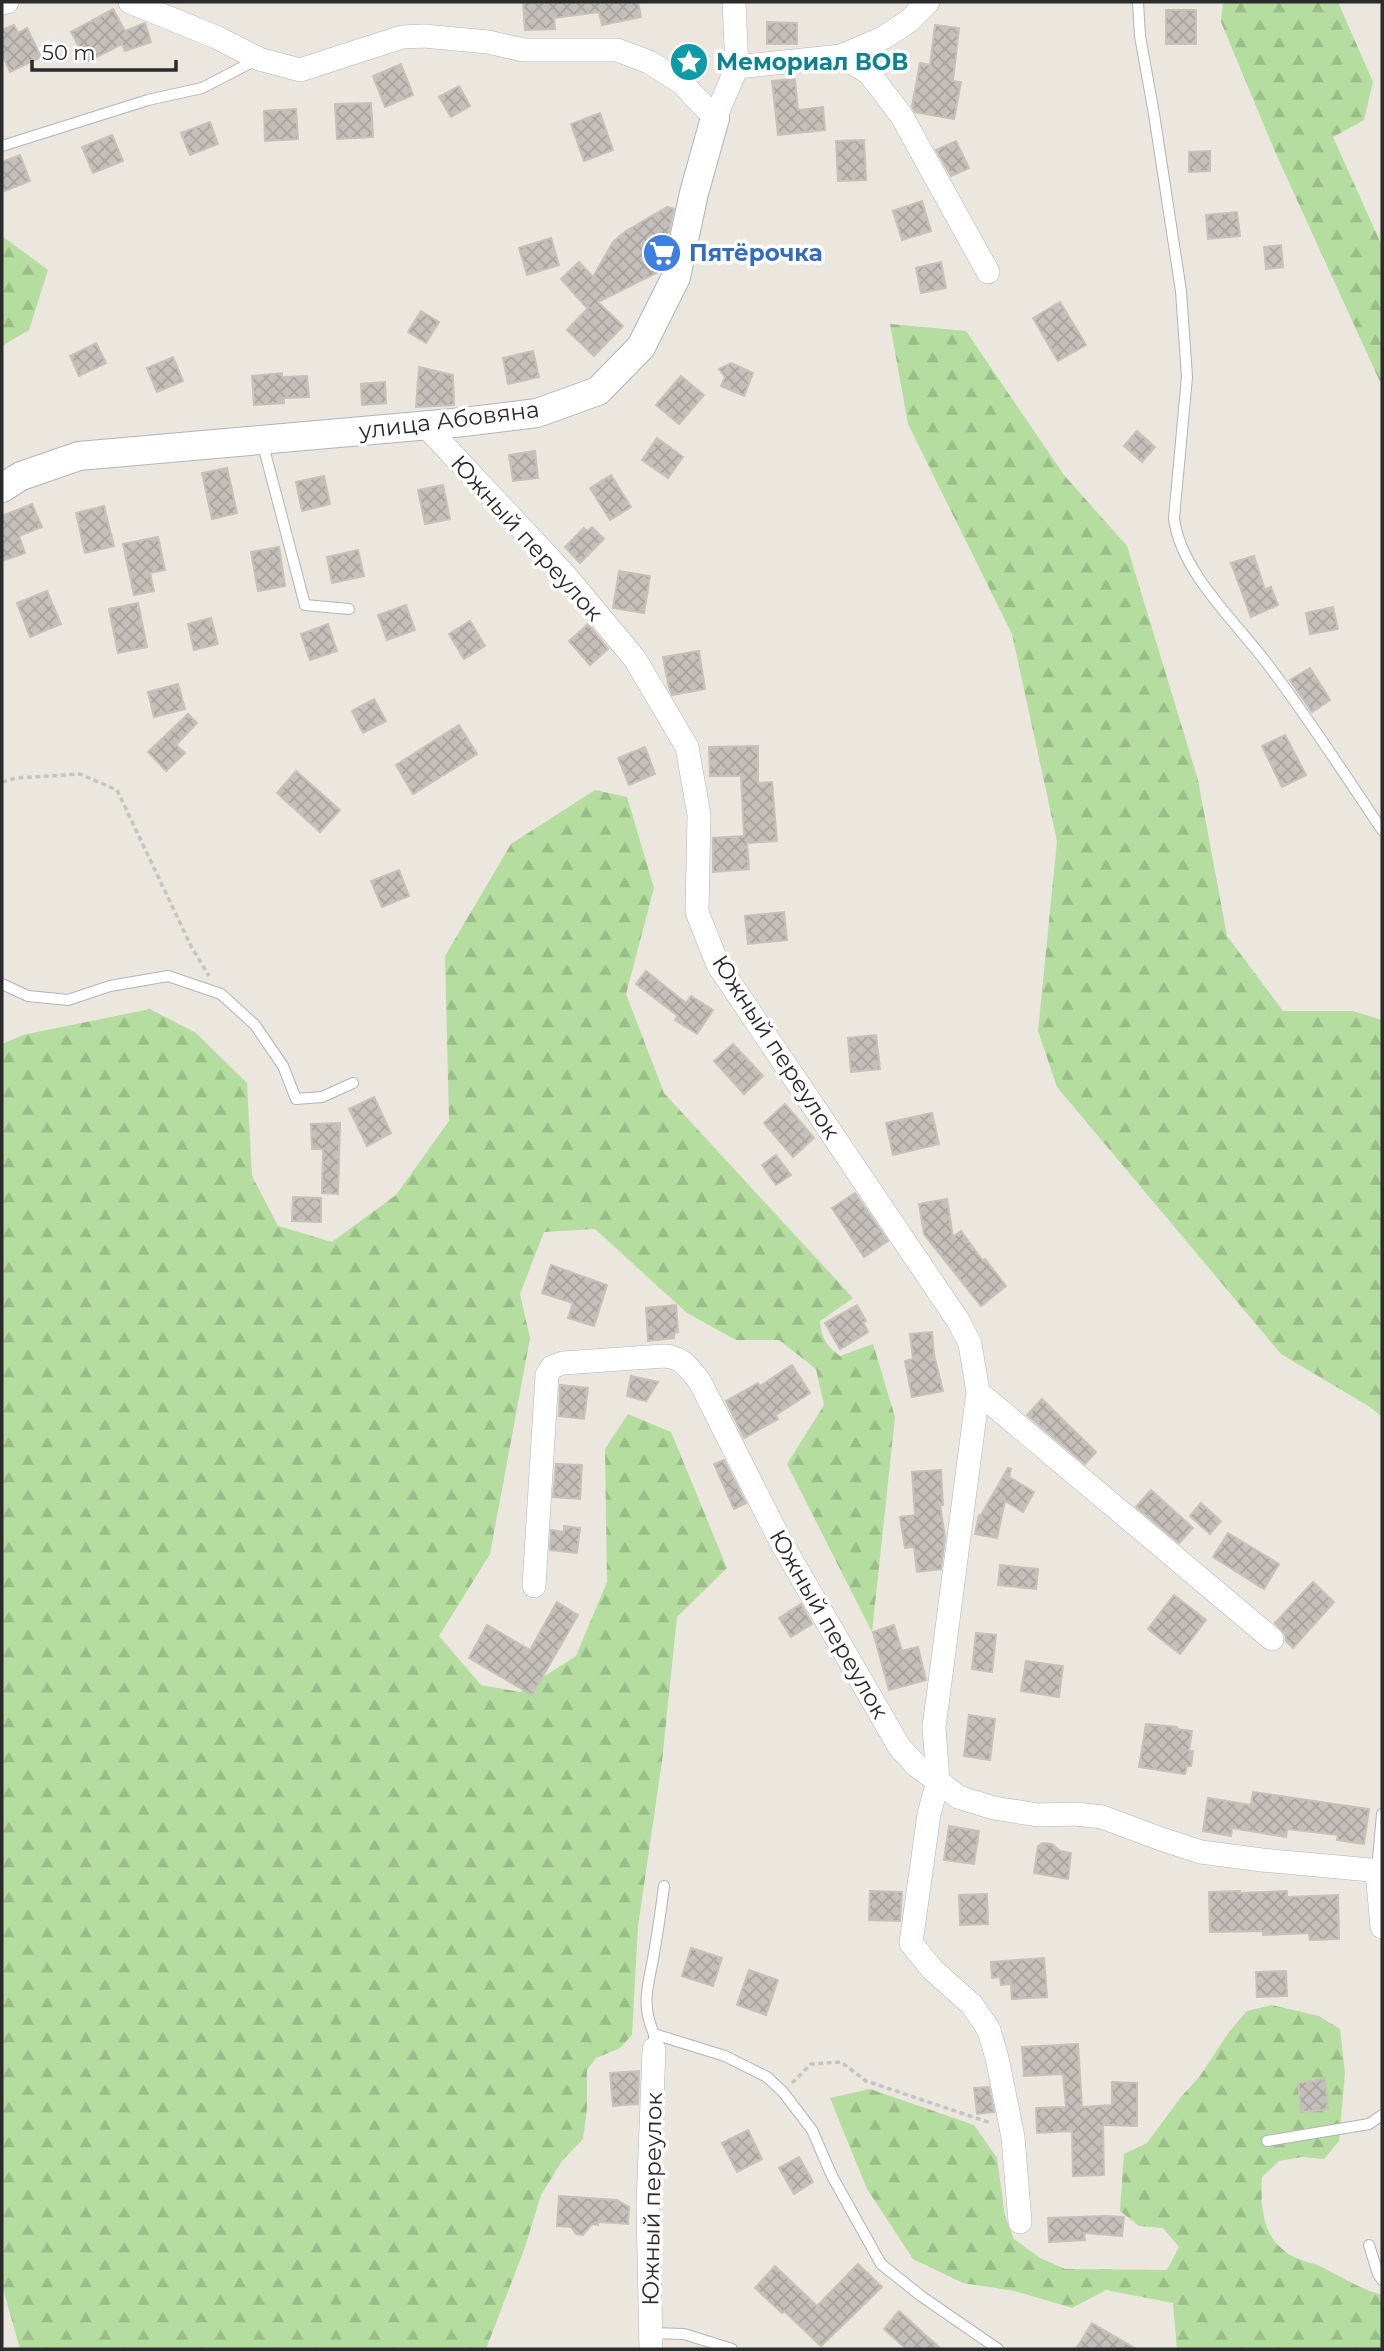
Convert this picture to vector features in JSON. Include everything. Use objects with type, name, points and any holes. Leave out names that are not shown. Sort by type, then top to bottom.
[{"type":"street","points":[[130,2],[216,37],[259,59],[300,70],[402,37],[424,36],[488,42],[523,50],[617,51],[649,62],[682,83],[715,118],[737,66],[734,2]]},
{"type":"street","points":[[737,66],[841,56],[883,38],[909,21],[928,2]]},
{"type":"street","points":[[841,56],[869,73],[901,115],[988,272]]},
{"type":"street","name":"улица Абовяна","points":[[2,488],[21,476],[79,456],[537,413],[598,391],[640,347],[676,277],[694,192],[715,118]]},
{"type":"street","name":"Южный переулок","points":[[425,425],[565,575],[635,659],[687,747],[699,815],[697,912],[718,965],[959,1322],[970,1344],[978,1392],[934,1727],[938,1781],[929,1814],[911,1943],[932,1969],[972,2006],[989,2030],[1013,2137],[1020,2222]]},
{"type":"street","name":"Южный переулок","points":[[534,1586],[547,1375],[552,1367],[563,1363],[676,1356],[700,1382],[781,1542],[900,1748],[917,1766],[958,1797],[994,1808],[1038,1815],[1076,1814],[1102,1817],[1201,1852],[1380,1871]]},
{"type":"street","points":[[978,1392],[1272,1639]]},
{"type":"street","points":[[1380,1871],[1382,1927]]},
{"type":"street","name":"Южный переулок","points":[[651,2341],[648,2206],[654,2041]]},
{"type":"lane","points":[[1138,2],[1140,36],[1181,291],[1187,377],[1175,529],[1204,585],[1269,666],[1382,830]]},
{"type":"lane","points":[[2,146],[148,100],[202,88],[259,59]]},
{"type":"lane","points":[[261,440],[305,605],[349,608]]},
{"type":"lane","points":[[2,984],[27,996],[68,1000],[110,986],[167,976],[221,994],[255,1025],[283,1066],[296,1098],[323,1097],[353,1083]]},
{"type":"lane","points":[[1380,1871],[1382,1814]]},
{"type":"lane","points":[[664,1886],[654,1956],[645,1991],[654,2041],[725,2056],[767,2077],[783,2092],[812,2130],[832,2176],[881,2264],[921,2296],[998,2349]]},
{"type":"lane","points":[[1267,2141],[1369,2124],[1382,2115]]},
{"type":"lane","points":[[1369,2245],[1382,2280]]},
{"type":"lane","points":[[651,2341],[684,2334],[732,2349]]},
{"type":"path","points":[[2,782],[16,778],[80,774],[117,790],[191,946],[221,994]]},
{"type":"path","points":[[783,2092],[811,2064],[841,2062],[866,2081],[989,2122],[1013,2137]]},
{"type":"green space","points":[[1223,2],[1338,2],[1373,82],[1364,120],[1333,137],[1382,246],[1382,386],[1276,154],[1221,22]]},
{"type":"green space","points":[[2,236],[48,270],[29,330],[2,346]]},
{"type":"green space","points":[[890,324],[966,331],[1064,475],[1127,546],[1198,780],[1227,936],[1283,1011],[1353,1011],[1382,1020],[1382,1417],[1370,1407],[1281,1354],[1057,1087],[1038,1031],[1057,841],[1012,634],[908,424]]},
{"type":"green space","points":[[595,790],[627,797],[654,888],[626,994],[664,1093],[853,1298],[820,1321],[823,1337],[828,1345],[840,1356],[873,1344],[895,1417],[872,1632],[787,1464],[824,1405],[816,1369],[779,1340],[736,1340],[687,1313],[595,1229],[544,1232],[520,1294],[530,1338],[490,1554],[439,1636],[481,1685],[520,1692],[576,1656],[607,1582],[605,1449],[628,1414],[671,1432],[727,1568],[677,1617],[662,1761],[638,1926],[632,2035],[620,2048],[596,2058],[587,2070],[587,2109],[583,2139],[562,2161],[541,2195],[525,2247],[486,2349],[20,2349],[2,2285],[2,1044],[23,1035],[150,1009],[196,1033],[247,1083],[252,1176],[278,1226],[332,1242],[396,1195],[449,1121],[445,956],[511,844]]},
{"type":"green space","points":[[1272,2005],[1319,2016],[1340,2029],[1345,2073],[1339,2141],[1324,2159],[1302,2157],[1279,2161],[1262,2177],[1266,2224],[1276,2243],[1285,2251],[1382,2295],[1382,2349],[1177,2349],[1173,2303],[1106,2290],[1072,2308],[1015,2291],[963,2283],[913,2259],[867,2189],[830,2098],[870,2089],[974,2125],[997,2158],[1005,2216],[1014,2239],[1040,2258],[1065,2269],[1167,2270],[1179,2247],[1163,2228],[1139,2226],[1120,2211],[1124,2154],[1147,2143],[1247,2011]]},
{"type":"building","points":[[523,2],[638,2],[641,17],[602,25],[599,12],[554,18],[555,29],[525,30]]},
{"type":"building","points":[[113,9],[125,31],[145,23],[151,42],[125,51],[122,44],[87,62],[71,32]]},
{"type":"building","points":[[1166,10],[1196,10],[1196,44],[1166,44]]},
{"type":"building","points":[[767,22],[797,23],[797,44],[767,44]]},
{"type":"building","points":[[14,25],[18,33],[27,28],[41,57],[10,72],[2,54],[2,30]]},
{"type":"building","points":[[935,25],[959,28],[953,81],[961,82],[954,119],[915,112],[912,106],[920,63],[930,65]]},
{"type":"building","points":[[401,64],[413,95],[385,107],[373,76]]},
{"type":"building","points":[[795,79],[798,110],[823,107],[825,130],[778,135],[772,81]]},
{"type":"building","points":[[459,86],[470,106],[451,117],[439,97]]},
{"type":"building","points":[[371,103],[373,137],[337,139],[335,104]]},
{"type":"building","points":[[296,109],[298,139],[265,141],[264,111]]},
{"type":"building","points":[[600,113],[613,150],[584,161],[571,124]]},
{"type":"building","points":[[210,122],[218,144],[190,155],[181,133]]},
{"type":"building","points":[[112,135],[123,161],[93,173],[82,147]]},
{"type":"building","points":[[864,140],[866,180],[838,181],[836,141]]},
{"type":"building","points":[[956,141],[969,168],[951,176],[936,150]]},
{"type":"building","points":[[1210,151],[1210,171],[1189,172],[1189,152]]},
{"type":"building","points":[[20,155],[30,181],[2,192],[2,162]]},
{"type":"building","points":[[922,201],[931,231],[902,240],[893,211]]},
{"type":"building","points":[[667,207],[674,209],[660,271],[598,302],[623,326],[594,356],[567,330],[589,307],[587,308],[561,279],[579,262],[593,277],[613,242],[626,231]]},
{"type":"building","points":[[1237,212],[1240,236],[1208,239],[1206,215]]},
{"type":"building","points":[[551,238],[559,265],[527,275],[519,248]]},
{"type":"building","points":[[1281,245],[1283,267],[1266,269],[1264,247]]},
{"type":"building","points":[[941,262],[946,288],[921,293],[916,268]]},
{"type":"building","points":[[1060,302],[1086,345],[1058,361],[1033,318]]},
{"type":"building","points":[[421,311],[439,322],[426,343],[408,332]]},
{"type":"building","points":[[96,343],[106,363],[79,376],[70,356]]},
{"type":"building","points":[[533,351],[539,377],[508,384],[503,358]]},
{"type":"building","points":[[173,357],[183,381],[157,392],[147,368]]},
{"type":"building","points":[[731,363],[753,373],[744,396],[721,386],[725,377],[719,369]]},
{"type":"building","points":[[419,367],[453,375],[454,405],[416,407]]},
{"type":"building","points":[[282,373],[282,377],[307,376],[309,397],[284,398],[284,403],[254,405],[252,376]]},
{"type":"building","points":[[681,376],[704,395],[679,424],[656,405]]},
{"type":"building","points":[[385,382],[386,403],[362,405],[361,384]]},
{"type":"building","points":[[1137,431],[1155,447],[1142,462],[1124,446]]},
{"type":"building","points":[[657,438],[683,457],[668,478],[642,460]]},
{"type":"building","points":[[535,451],[538,478],[513,481],[509,455]]},
{"type":"building","points":[[227,468],[237,513],[212,519],[202,473]]},
{"type":"building","points":[[611,475],[631,507],[610,520],[590,488]]},
{"type":"building","points":[[324,476],[330,504],[302,511],[296,482]]},
{"type":"building","points":[[443,485],[450,519],[425,524],[418,490]]},
{"type":"building","points":[[32,504],[42,527],[19,536],[25,553],[2,561],[2,516]]},
{"type":"building","points":[[104,506],[114,546],[85,553],[76,513]]},
{"type":"building","points":[[592,527],[604,539],[580,563],[565,547],[584,528],[587,531]]},
{"type":"building","points":[[158,537],[165,570],[150,573],[154,591],[134,595],[123,544]]},
{"type":"building","points":[[279,547],[285,586],[258,591],[251,552]]},
{"type":"building","points":[[358,550],[364,576],[332,583],[327,557]]},
{"type":"building","points":[[1254,556],[1265,590],[1271,587],[1278,605],[1251,617],[1231,563]]},
{"type":"building","points":[[619,571],[650,576],[644,613],[613,608]]},
{"type":"building","points":[[47,591],[61,624],[30,637],[17,603]]},
{"type":"building","points":[[138,603],[147,647],[118,653],[109,609]]},
{"type":"building","points":[[406,605],[415,630],[387,640],[378,615]]},
{"type":"building","points":[[1333,607],[1338,629],[1310,634],[1306,613]]},
{"type":"building","points":[[211,618],[218,644],[194,650],[188,624]]},
{"type":"building","points":[[470,621],[485,646],[464,659],[449,634]]},
{"type":"building","points":[[328,624],[337,651],[310,660],[301,634]]},
{"type":"building","points":[[588,624],[608,649],[590,665],[569,641]]},
{"type":"building","points":[[699,651],[705,689],[672,695],[663,657]]},
{"type":"building","points":[[1310,668],[1330,700],[1312,712],[1290,680]]},
{"type":"building","points":[[178,684],[185,709],[154,717],[148,692]]},
{"type":"building","points":[[374,699],[386,721],[363,733],[352,711]]},
{"type":"building","points":[[188,714],[197,723],[176,745],[185,753],[166,771],[148,752]]},
{"type":"building","points":[[459,725],[477,754],[413,794],[396,765]]},
{"type":"building","points":[[1285,735],[1306,775],[1282,787],[1262,746]]},
{"type":"building","points":[[758,746],[758,783],[772,782],[777,841],[747,843],[749,869],[713,872],[713,838],[744,836],[741,776],[710,776],[709,747]]},
{"type":"building","points":[[645,747],[655,774],[629,785],[618,758]]},
{"type":"building","points":[[296,771],[340,810],[320,832],[277,793]]},
{"type":"building","points":[[399,870],[409,896],[382,907],[371,881]]},
{"type":"building","points":[[784,912],[787,940],[748,944],[745,916]]},
{"type":"building","points":[[646,971],[686,1003],[691,996],[713,1010],[697,1034],[675,1020],[678,1016],[636,984]]},
{"type":"building","points":[[876,1035],[880,1069],[851,1072],[848,1038]]},
{"type":"building","points":[[733,1044],[763,1076],[744,1094],[714,1061]]},
{"type":"building","points":[[374,1097],[391,1133],[367,1146],[349,1109]]},
{"type":"building","points":[[785,1104],[814,1138],[793,1157],[764,1123]]},
{"type":"building","points":[[932,1113],[939,1144],[893,1155],[886,1123]]},
{"type":"building","points":[[340,1123],[338,1194],[322,1193],[323,1149],[312,1149],[311,1124]]},
{"type":"building","points":[[776,1155],[791,1175],[776,1185],[762,1165]]},
{"type":"building","points":[[855,1193],[888,1241],[864,1257],[832,1208]]},
{"type":"building","points":[[293,1197],[321,1198],[321,1222],[292,1221]]},
{"type":"building","points":[[947,1199],[953,1237],[961,1231],[1006,1286],[981,1306],[924,1234],[919,1204]]},
{"type":"building","points":[[551,1265],[607,1285],[594,1326],[568,1318],[573,1303],[542,1293]]},
{"type":"building","points":[[676,1305],[678,1332],[674,1333],[674,1338],[648,1341],[646,1308]]},
{"type":"building","points":[[857,1305],[866,1321],[863,1322],[868,1332],[840,1349],[825,1323]]},
{"type":"building","points":[[932,1332],[934,1355],[943,1391],[912,1397],[905,1361],[913,1359],[910,1334]]},
{"type":"building","points":[[792,1365],[810,1393],[776,1415],[778,1419],[744,1438],[726,1401],[758,1383],[760,1386]]},
{"type":"building","points":[[631,1376],[658,1382],[646,1401],[627,1396]]},
{"type":"building","points":[[560,1385],[588,1388],[584,1419],[559,1416]]},
{"type":"building","points":[[1042,1399],[1096,1452],[1085,1464],[1027,1415]]},
{"type":"building","points":[[724,1460],[746,1503],[734,1509],[714,1464]]},
{"type":"building","points":[[556,1464],[582,1465],[580,1499],[553,1497]]},
{"type":"building","points":[[1008,1468],[1011,1469],[1009,1477],[1034,1492],[1023,1512],[1005,1501],[997,1538],[975,1534],[979,1515]]},
{"type":"building","points":[[941,1470],[943,1505],[940,1505],[945,1537],[941,1569],[917,1572],[914,1547],[905,1548],[900,1517],[915,1515],[912,1472]]},
{"type":"building","points":[[1151,1490],[1193,1528],[1179,1543],[1136,1507]]},
{"type":"building","points":[[1201,1503],[1221,1521],[1210,1534],[1190,1516]]},
{"type":"building","points":[[564,1526],[580,1528],[577,1553],[550,1550],[551,1530],[564,1532]]},
{"type":"building","points":[[1228,1533],[1279,1564],[1264,1589],[1213,1557]]},
{"type":"building","points":[[1000,1565],[1038,1569],[1036,1589],[998,1585]]},
{"type":"building","points":[[1313,1582],[1334,1602],[1293,1648],[1275,1623]]},
{"type":"building","points":[[1174,1595],[1206,1620],[1180,1654],[1148,1629]]},
{"type":"building","points":[[557,1602],[578,1615],[532,1695],[469,1658],[487,1625],[530,1650]]},
{"type":"building","points":[[801,1604],[812,1624],[791,1637],[779,1618]]},
{"type":"building","points":[[894,1625],[902,1651],[918,1647],[926,1680],[889,1690],[873,1632]]},
{"type":"building","points":[[976,1633],[996,1635],[992,1672],[972,1669]]},
{"type":"building","points":[[1026,1661],[1063,1666],[1059,1697],[1021,1691]]},
{"type":"building","points":[[969,1715],[995,1719],[990,1760],[964,1756]]},
{"type":"building","points":[[1146,1724],[1192,1731],[1189,1751],[1193,1751],[1191,1766],[1187,1766],[1185,1774],[1139,1767]]},
{"type":"building","points":[[1253,1792],[1369,1809],[1364,1844],[1337,1840],[1338,1835],[1287,1829],[1286,1837],[1232,1828],[1231,1836],[1203,1831],[1208,1798],[1251,1805]]},
{"type":"building","points":[[949,1826],[979,1831],[974,1864],[944,1860]]},
{"type":"building","points":[[1043,1843],[1071,1853],[1068,1879],[1034,1873],[1038,1846]]},
{"type":"building","points":[[870,1891],[902,1892],[900,1921],[869,1920]]},
{"type":"building","points":[[1287,1891],[1287,1897],[1338,1895],[1339,1939],[1310,1940],[1309,1933],[1263,1935],[1263,1931],[1210,1932],[1209,1892]]},
{"type":"building","points":[[987,1894],[988,1924],[960,1925],[959,1895]]},
{"type":"building","points":[[691,1948],[722,1958],[713,1986],[682,1976]]},
{"type":"building","points":[[1044,1958],[1047,1997],[1012,1999],[1011,1984],[1001,1985],[1000,1977],[992,1978],[991,1962]]},
{"type":"building","points":[[749,1970],[778,1980],[766,2015],[737,2005]]},
{"type":"building","points":[[1286,1971],[1287,1996],[1257,1997],[1256,1972]]},
{"type":"building","points":[[1078,2044],[1082,2107],[1112,2105],[1112,2082],[1137,2083],[1137,2126],[1103,2125],[1104,2175],[1073,2176],[1072,2131],[1037,2133],[1036,2108],[1066,2107],[1063,2074],[1024,2076],[1022,2047]]},
{"type":"building","points":[[639,2071],[638,2104],[613,2106],[610,2073]]},
{"type":"building","points":[[1325,2079],[1328,2109],[1301,2112],[1298,2083]]},
{"type":"building","points":[[989,2087],[994,2112],[977,2114],[974,2088]]},
{"type":"building","points":[[748,2130],[762,2159],[737,2172],[722,2143]]},
{"type":"building","points":[[799,2157],[813,2182],[794,2194],[779,2168]]},
{"type":"building","points":[[559,2196],[617,2200],[629,2207],[628,2224],[598,2222],[598,2225],[592,2224],[583,2235],[576,2234],[571,2227],[557,2226]]},
{"type":"building","points":[[1124,2217],[1122,2236],[1084,2233],[1085,2240],[1049,2242],[1048,2218]]},
{"type":"building","points":[[858,2264],[882,2287],[821,2346],[755,2288],[775,2266],[817,2306]]},
{"type":"building","points":[[899,2311],[941,2349],[906,2349],[884,2329]]},
{"type":"building","points":[[1092,2323],[1136,2349],[1076,2349]]},
{"type":"place","name":"Мемориал ВОВ","points":[[689,62]]},
{"type":"place","name":"Пятёрочка","points":[[662,253]]}]
